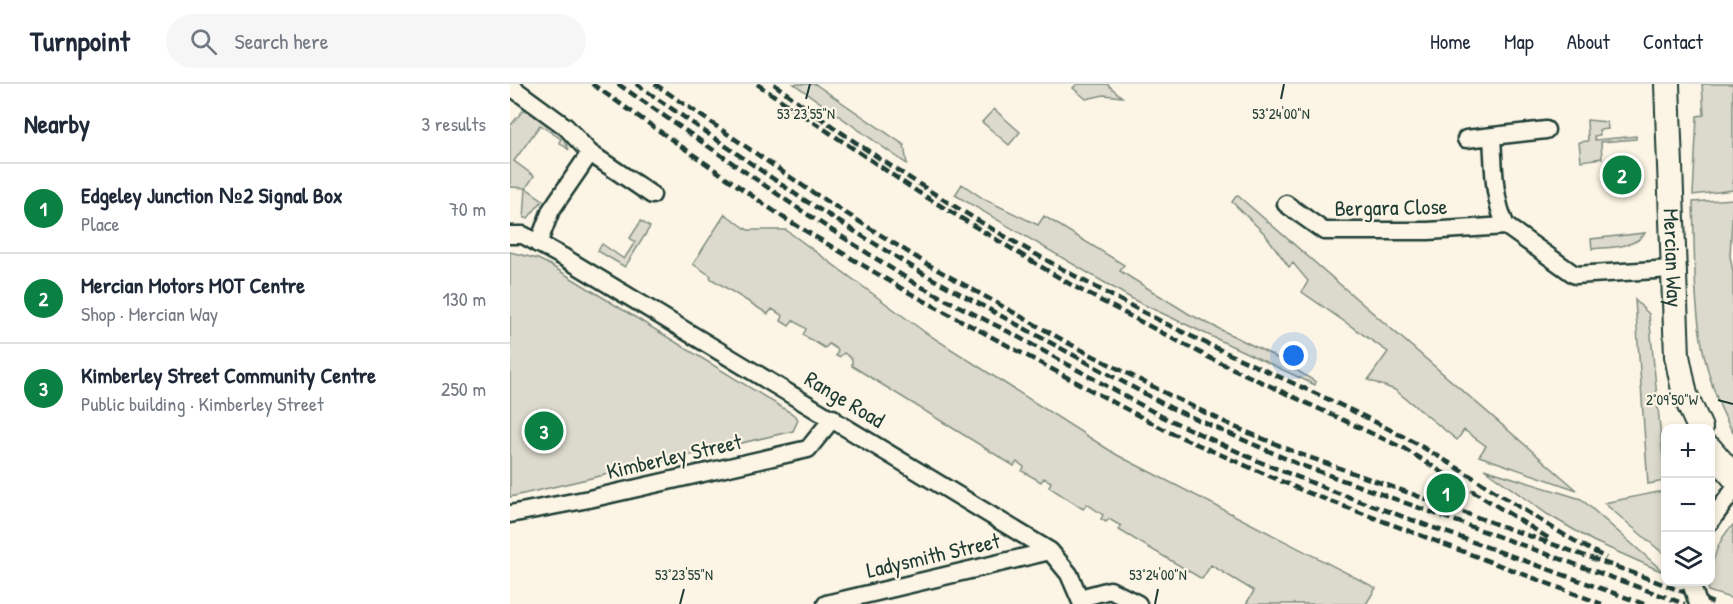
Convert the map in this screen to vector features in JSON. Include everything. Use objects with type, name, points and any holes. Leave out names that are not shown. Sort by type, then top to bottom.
[{"type":"main road","name":"Mercian Way","points":[[1667,84],[1672,269],[1677,356],[1685,395],[1698,424]]},
{"type":"main road","points":[[1715,455],[1733,476]]},
{"type":"street","points":[[510,86],[566,127],[590,153],[652,195]]},
{"type":"street","points":[[1466,139],[1546,130]]},
{"type":"street","points":[[1491,137],[1499,210],[1506,226],[1575,274],[1672,269]]},
{"type":"street","points":[[538,244],[551,210],[590,153]]},
{"type":"street","name":"Bergara Close","points":[[1286,204],[1324,231],[1428,231],[1506,226]]},
{"type":"street","name":"Range Road","points":[[510,235],[523,235],[833,418],[1050,551],[1068,574],[1081,601],[1110,590],[1138,604]]},
{"type":"street","name":"Kimberley Street","points":[[510,513],[589,499],[808,449],[833,418]]},
{"type":"street","points":[[1715,515],[1733,491]]},
{"type":"street","name":"Ladysmith Street","points":[[826,604],[1050,551]]},
{"type":"street","points":[[1693,586],[1698,604]]},
{"type":"shaded area","points":[[794,84],[815,84],[904,145],[907,164]]},
{"type":"shaded area","points":[[1077,84],[1107,84],[1122,97],[1104,95],[1086,99],[1073,88]]},
{"type":"shaded area","points":[[1702,84],[1733,84],[1733,190],[1693,195],[1697,116],[1704,115]]},
{"type":"shaded area","points":[[526,107],[562,134],[569,150],[559,142],[561,139],[540,125],[514,161],[534,176],[526,188],[510,187],[510,126]]},
{"type":"shaded area","points":[[994,109],[1020,132],[1009,145],[982,122]]},
{"type":"shaded area","points":[[1587,120],[1607,122],[1608,129],[1599,130],[1600,135],[1594,136],[1595,140],[1636,136],[1636,139],[1601,142],[1602,158],[1581,161],[1579,142],[1588,141]]},
{"type":"shaded area","points":[[962,184],[984,199],[1038,225],[1044,216],[1124,265],[1120,271],[1189,314],[1272,355],[1316,382],[1315,385],[1136,301],[955,195]]},
{"type":"shaded area","points":[[526,188],[543,200],[528,218],[524,218]]},
{"type":"shaded area","points":[[1237,195],[1577,490],[1479,456],[1486,446],[1464,430],[1457,440],[1395,390],[1368,380],[1388,352],[1302,292],[1308,281],[1293,263],[1289,267],[1265,234],[1232,202]]},
{"type":"shaded area","points":[[1733,199],[1730,256],[1733,272],[1733,433],[1709,376],[1698,320],[1693,202]]},
{"type":"shaded area","points":[[725,214],[748,230],[786,230],[926,333],[1117,455],[1376,588],[1366,604],[1246,604],[1254,591],[1211,565],[1202,579],[1119,530],[1121,526],[1109,519],[1106,522],[1101,519],[1103,515],[1087,504],[1083,509],[1049,487],[1051,482],[1044,478],[1041,482],[1022,471],[1024,467],[1017,462],[1014,466],[852,366],[852,359],[844,353],[839,357],[836,356],[838,350],[829,344],[825,348],[803,335],[806,329],[793,320],[789,326],[781,321],[783,316],[772,309],[768,314],[710,278],[711,276],[693,264]]},
{"type":"shaded area","points":[[641,221],[650,227],[625,267],[598,251],[602,244],[624,259],[635,242],[630,238]]},
{"type":"shaded area","points":[[1645,233],[1635,242],[1592,249],[1591,239]]},
{"type":"shaded area","points":[[510,252],[538,259],[550,265],[796,416],[798,420],[793,431],[510,497]]},
{"type":"shaded area","points":[[1635,300],[1649,314],[1661,439],[1661,482],[1648,484]]},
{"type":"shaded area","points":[[1484,469],[1581,499],[1661,571],[1593,541],[1547,514]]},
{"type":"shaded area","points":[[1661,491],[1661,552],[1604,503]]},
{"type":"shaded area","points":[[1733,525],[1733,599],[1708,591],[1709,586],[1715,586],[1715,556]]},
{"type":"railway","points":[[592,84],[784,218],[906,291],[1169,432],[1306,492],[1602,604]]},
{"type":"railway","points":[[618,84],[799,209],[914,283],[1009,332],[1161,416],[1260,462],[1335,492],[1644,604]]},
{"type":"railway","points":[[636,84],[801,198],[922,273],[1171,408],[1298,464],[1685,604]]},
{"type":"railway","points":[[655,84],[809,190],[927,264],[1070,344],[1175,398],[1237,428],[1300,454],[1647,578]]},
{"type":"railway","points":[[757,84],[918,192],[1073,286],[1210,358],[1403,448],[1550,539]]},
{"type":"railway","points":[[774,84],[909,178],[1003,235],[1099,289],[1179,330],[1404,437],[1606,558]]},
{"type":"railway","points":[[1641,576],[1716,604]]},
{"type":"place","name":"Mercian Motors MOT Centre","points":[[1622,175]]},
{"type":"place","name":"Kimberley Street Community Centre","points":[[544,431]]},
{"type":"place","name":"Edgeley Junction №2 Signal Box","points":[[1446,493]]}]
